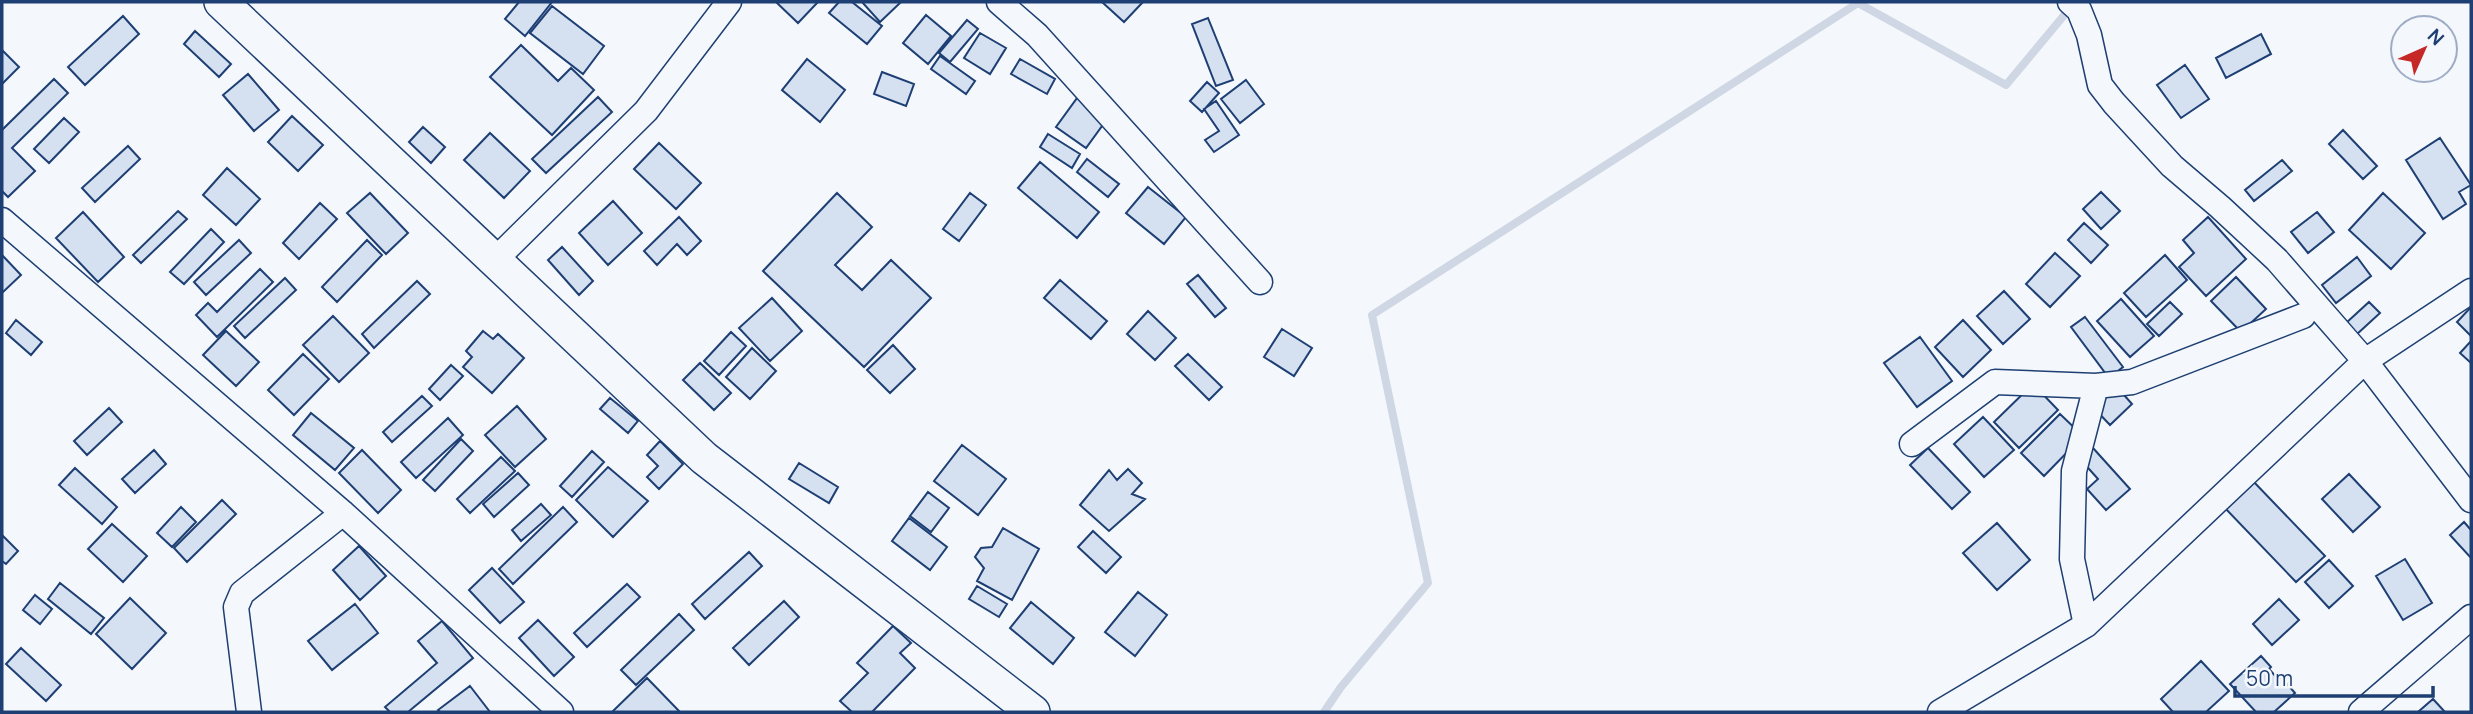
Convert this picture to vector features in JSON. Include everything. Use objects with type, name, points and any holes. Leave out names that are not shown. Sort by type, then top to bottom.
[{"type":"street","points":[[221,2],[704,458],[1033,712]]},
{"type":"street","points":[[495,260],[646,111],[729,2]]},
{"type":"street","points":[[999,2],[1037,35],[1260,282]]},
{"type":"street","points":[[2075,6],[2089,35],[2100,85],[2303,316]]},
{"type":"street","points":[[2172,166],[2220,206],[2277,260],[2365,361],[2471,500]]},
{"type":"street","points":[[2220,206],[2303,316]]},
{"type":"street","points":[[2,220],[343,513],[561,712]]},
{"type":"street","points":[[1940,712],[2086,625],[2365,361],[2471,291]]},
{"type":"street","points":[[1912,444],[1995,382],[2096,386],[2132,382],[2303,316]]},
{"type":"street","points":[[2086,625],[2072,559],[2074,471],[2096,386]]},
{"type":"street","points":[[249,712],[236,607],[242,593],[343,513]]},
{"type":"street","points":[[2361,712],[2471,617]]},
{"type":"building","points":[[519,2],[552,2],[525,36],[505,19]]},
{"type":"building","points":[[776,2],[818,2],[798,23]]},
{"type":"building","points":[[839,2],[852,2],[882,26],[867,44],[829,13]]},
{"type":"building","points":[[862,2],[901,2],[880,22]]},
{"type":"building","points":[[1102,2],[1143,2],[1124,22]]},
{"type":"building","points":[[552,6],[604,46],[583,74],[530,33]]},
{"type":"building","points":[[926,15],[951,36],[928,64],[903,43]]},
{"type":"building","points":[[123,16],[139,34],[85,85],[68,67]]},
{"type":"building","points":[[1208,18],[1233,80],[1216,86],[1192,24]]},
{"type":"building","points":[[967,20],[978,29],[950,62],[939,53]]},
{"type":"building","points":[[195,31],[231,64],[219,77],[184,44]]},
{"type":"building","points":[[980,33],[1006,48],[990,74],[964,58]]},
{"type":"building","points":[[2261,34],[2271,54],[2226,78],[2216,58]]},
{"type":"building","points":[[521,45],[558,81],[571,68],[594,90],[552,135],[490,77]]},
{"type":"building","points":[[2,50],[19,67],[2,84]]},
{"type":"building","points":[[940,56],[975,81],[966,94],[931,69]]},
{"type":"building","points":[[807,59],[845,90],[820,122],[782,90]]},
{"type":"building","points":[[1020,59],[1055,79],[1047,94],[1011,74]]},
{"type":"building","points":[[2185,65],[2209,99],[2181,118],[2157,85]]},
{"type":"building","points":[[882,72],[914,84],[906,106],[874,94]]},
{"type":"building","points":[[248,74],[279,110],[254,131],[223,95]]},
{"type":"building","points":[[54,79],[68,93],[12,148],[35,171],[8,197],[2,191],[2,130]]},
{"type":"building","points":[[1246,80],[1264,104],[1240,123],[1221,99]]},
{"type":"building","points":[[1207,82],[1219,93],[1202,112],[1190,101]]},
{"type":"building","points":[[1080,94],[1110,115],[1086,148],[1056,127]]},
{"type":"building","points":[[598,97],[612,112],[546,173],[532,159]]},
{"type":"building","points":[[1216,101],[1239,135],[1214,152],[1205,140],[1219,131],[1204,109]]},
{"type":"building","points":[[292,116],[323,145],[298,171],[268,142]]},
{"type":"building","points":[[64,118],[79,132],[49,163],[34,149]]},
{"type":"building","points":[[423,127],[445,147],[431,163],[409,142]]},
{"type":"building","points":[[2343,130],[2377,166],[2363,179],[2329,144]]},
{"type":"building","points":[[490,133],[530,171],[504,198],[464,160]]},
{"type":"building","points":[[1048,134],[1080,154],[1072,168],[1040,147]]},
{"type":"building","points":[[2440,138],[2471,185],[2459,192],[2466,204],[2443,219],[2406,160]]},
{"type":"building","points":[[659,143],[701,183],[676,209],[634,169]]},
{"type":"building","points":[[128,146],[140,159],[95,202],[82,188]]},
{"type":"building","points":[[1087,159],[1119,184],[1108,197],[1077,172]]},
{"type":"building","points":[[2282,160],[2292,171],[2254,201],[2245,190]]},
{"type":"building","points":[[1040,162],[1099,212],[1077,238],[1018,188]]},
{"type":"building","points":[[227,168],[260,199],[236,225],[203,195]]},
{"type":"building","points":[[1148,187],[1186,217],[1164,244],[1126,213]]},
{"type":"building","points":[[2101,192],[2120,211],[2101,229],[2083,209]]},
{"type":"building","points":[[370,193],[408,233],[386,254],[347,213]]},
{"type":"building","points":[[837,193],[872,227],[835,265],[862,290],[891,260],[931,298],[864,367],[763,271]]},
{"type":"building","points":[[970,193],[986,205],[959,241],[943,229]]},
{"type":"building","points":[[2383,193],[2425,233],[2391,269],[2349,230]]},
{"type":"building","points":[[613,201],[642,233],[608,265],[579,233]]},
{"type":"building","points":[[320,203],[337,219],[299,259],[283,243]]},
{"type":"building","points":[[178,211],[187,219],[141,263],[133,255]]},
{"type":"building","points":[[83,212],[124,257],[98,282],[56,238]]},
{"type":"building","points":[[2317,212],[2334,232],[2308,253],[2291,232]]},
{"type":"building","points":[[679,217],[701,241],[687,255],[677,244],[657,265],[644,251]]},
{"type":"building","points":[[2208,217],[2246,259],[2206,296],[2179,267],[2194,253],[2183,240]]},
{"type":"building","points":[[2084,223],[2108,245],[2091,263],[2068,240]]},
{"type":"building","points":[[211,229],[224,242],[184,284],[170,272]]},
{"type":"building","points":[[239,240],[251,253],[206,295],[194,282]]},
{"type":"building","points":[[367,240],[382,255],[337,302],[322,287]]},
{"type":"building","points":[[562,247],[593,281],[579,295],[548,260]]},
{"type":"building","points":[[2055,253],[2080,276],[2050,307],[2026,284]]},
{"type":"building","points":[[2,255],[21,275],[2,293]]},
{"type":"building","points":[[2165,255],[2187,280],[2146,317],[2124,293]]},
{"type":"building","points":[[2357,257],[2371,276],[2336,303],[2322,285]]},
{"type":"building","points":[[260,269],[273,282],[217,337],[196,315],[208,303],[217,312]]},
{"type":"building","points":[[1198,275],[1226,308],[1215,317],[1187,284]]},
{"type":"building","points":[[2236,277],[2266,309],[2241,332],[2211,301]]},
{"type":"building","points":[[285,278],[296,290],[245,338],[234,326]]},
{"type":"building","points":[[1060,280],[1107,321],[1091,339],[1044,298]]},
{"type":"building","points":[[417,281],[430,294],[374,348],[362,334]]},
{"type":"building","points":[[2004,291],[2030,319],[2003,344],[1977,316]]},
{"type":"building","points":[[772,298],[802,331],[770,361],[739,328]]},
{"type":"building","points":[[2121,299],[2154,336],[2130,357],[2097,321]]},
{"type":"building","points":[[2170,302],[2182,314],[2159,336],[2147,324]]},
{"type":"building","points":[[2369,302],[2380,313],[2356,335],[2346,323]]},
{"type":"building","points":[[2471,307],[2471,336],[2457,322]]},
{"type":"building","points":[[1148,311],[1176,338],[1155,360],[1127,334]]},
{"type":"building","points":[[333,316],[369,353],[339,382],[303,345]]},
{"type":"building","points":[[2085,317],[2123,367],[2109,378],[2071,327]]},
{"type":"building","points":[[16,320],[42,342],[31,355],[6,333]]},
{"type":"building","points":[[1963,320],[1991,350],[1963,377],[1935,347]]},
{"type":"building","points":[[1282,329],[1312,348],[1294,376],[1264,357]]},
{"type":"building","points":[[226,331],[259,362],[236,386],[203,355]]},
{"type":"building","points":[[483,331],[493,339],[498,334],[524,358],[492,393],[463,367],[472,357],[466,351]]},
{"type":"building","points":[[731,332],[746,346],[719,375],[704,361]]},
{"type":"building","points":[[1920,337],[1952,381],[1917,407],[1884,363]]},
{"type":"building","points":[[2471,341],[2471,363],[2460,353]]},
{"type":"building","points":[[893,345],[915,369],[890,393],[867,370]]},
{"type":"building","points":[[752,348],[776,371],[750,399],[726,377]]},
{"type":"building","points":[[303,354],[329,379],[294,415],[268,390]]},
{"type":"building","points":[[1188,354],[1222,387],[1209,400],[1175,366]]},
{"type":"building","points":[[700,363],[731,393],[714,410],[683,380]]},
{"type":"building","points":[[451,365],[463,376],[440,400],[429,389]]},
{"type":"building","points":[[2033,384],[2058,410],[2019,448],[1994,422]]},
{"type":"building","points":[[2116,386],[2132,404],[2110,425],[2093,407]]},
{"type":"building","points":[[422,396],[432,406],[392,442],[383,432]]},
{"type":"building","points":[[610,398],[638,421],[628,433],[600,409]]},
{"type":"building","points":[[517,406],[546,439],[515,467],[485,435]]},
{"type":"building","points":[[109,408],[122,422],[87,455],[74,441]]},
{"type":"building","points":[[311,413],[354,448],[335,470],[293,435]]},
{"type":"building","points":[[2060,414],[2083,436],[2044,476],[2021,453]]},
{"type":"building","points":[[1983,417],[2014,450],[1984,477],[1954,444]]},
{"type":"building","points":[[448,418],[463,435],[416,478],[401,462]]},
{"type":"building","points":[[461,439],[473,451],[435,491],[423,480]]},
{"type":"building","points":[[660,441],[683,464],[659,489],[647,477],[658,466],[647,455]]},
{"type":"building","points":[[962,445],[1006,479],[978,515],[934,481]]},
{"type":"building","points":[[1928,448],[1970,492],[1952,509],[1910,465]]},
{"type":"building","points":[[2093,448],[2130,489],[2106,510],[2087,489],[2098,479],[2081,460]]},
{"type":"building","points":[[154,450],[166,464],[135,493],[122,479]]},
{"type":"building","points":[[362,450],[401,490],[378,513],[339,473]]},
{"type":"building","points":[[592,451],[604,462],[572,497],[560,486]]},
{"type":"building","points":[[501,457],[515,471],[470,513],[457,499]]},
{"type":"building","points":[[799,463],[838,487],[829,503],[789,479]]},
{"type":"building","points":[[608,467],[648,501],[613,537],[576,500]]},
{"type":"building","points":[[75,468],[117,507],[102,524],[59,485]]},
{"type":"building","points":[[1128,469],[1142,483],[1132,494],[1145,499],[1109,531],[1080,505],[1109,470],[1117,480]]},
{"type":"building","points":[[518,473],[529,485],[494,517],[483,504]]},
{"type":"building","points":[[2349,474],[2380,507],[2353,532],[2322,499]]},
{"type":"building","points":[[2252,480],[2325,556],[2296,582],[2224,507]]},
{"type":"building","points":[[928,492],[949,508],[931,532],[910,516]]},
{"type":"building","points":[[222,500],[236,514],[187,562],[174,548]]},
{"type":"building","points":[[541,504],[551,515],[521,541],[512,530]]},
{"type":"building","points":[[181,507],[196,522],[172,547],[157,533]]},
{"type":"building","points":[[563,507],[577,522],[513,584],[499,569]]},
{"type":"building","points":[[909,518],[947,547],[930,570],[892,541]]},
{"type":"building","points":[[2464,522],[2471,530],[2471,558],[2450,535]]},
{"type":"building","points":[[1997,523],[2030,560],[1997,590],[1963,553]]},
{"type":"building","points":[[112,524],[147,556],[123,582],[88,549]]},
{"type":"building","points":[[1003,528],[1039,549],[1012,600],[977,581],[984,568],[975,557],[981,548],[992,547]]},
{"type":"building","points":[[1093,531],[1121,557],[1106,573],[1078,547]]},
{"type":"building","points":[[2,535],[18,551],[6,564],[2,561]]},
{"type":"building","points":[[359,546],[386,576],[360,600],[333,570]]},
{"type":"building","points":[[749,552],[762,566],[705,619],[692,604]]},
{"type":"building","points":[[2405,559],[2432,603],[2403,620],[2376,576]]},
{"type":"building","points":[[2329,560],[2353,586],[2329,608],[2305,582]]},
{"type":"building","points":[[492,568],[524,602],[500,623],[469,590]]},
{"type":"building","points":[[60,583],[104,618],[91,634],[48,599]]},
{"type":"building","points":[[627,584],[640,597],[587,647],[574,633]]},
{"type":"building","points":[[977,586],[1007,604],[999,617],[969,599]]},
{"type":"building","points":[[1138,592],[1167,615],[1135,656],[1105,632]]},
{"type":"building","points":[[35,595],[52,609],[40,624],[23,610]]},
{"type":"building","points":[[130,598],[166,633],[132,669],[96,634]]},
{"type":"building","points":[[2279,599],[2299,620],[2272,645],[2253,624]]},
{"type":"building","points":[[784,601],[799,617],[749,665],[733,648]]},
{"type":"building","points":[[1031,602],[1074,638],[1053,664],[1010,628]]},
{"type":"building","points":[[355,604],[378,633],[332,670],[308,641]]},
{"type":"building","points":[[679,614],[694,630],[636,685],[621,670]]},
{"type":"building","points":[[538,620],[574,657],[554,676],[519,638]]},
{"type":"building","points":[[442,621],[473,658],[408,712],[390,712],[385,707],[437,663],[418,641]]},
{"type":"building","points":[[893,626],[911,643],[900,653],[915,668],[872,712],[852,712],[840,701],[868,673],[857,663]]},
{"type":"building","points":[[21,648],[61,685],[46,701],[6,664]]},
{"type":"building","points":[[2261,656],[2278,679],[2281,677],[2295,693],[2274,712],[2256,712],[2230,684]]},
{"type":"building","points":[[2201,661],[2229,691],[2206,712],[2173,712],[2161,699]]},
{"type":"building","points":[[647,678],[680,712],[612,712]]},
{"type":"building","points":[[470,686],[490,712],[438,710]]},
{"type":"building","points":[[2433,699],[2445,712],[2418,712]]},
{"type":"waterway","points":[[1324,712],[1341,687],[1428,583],[1372,315],[1858,3],[2006,85],[2071,7]]}]
